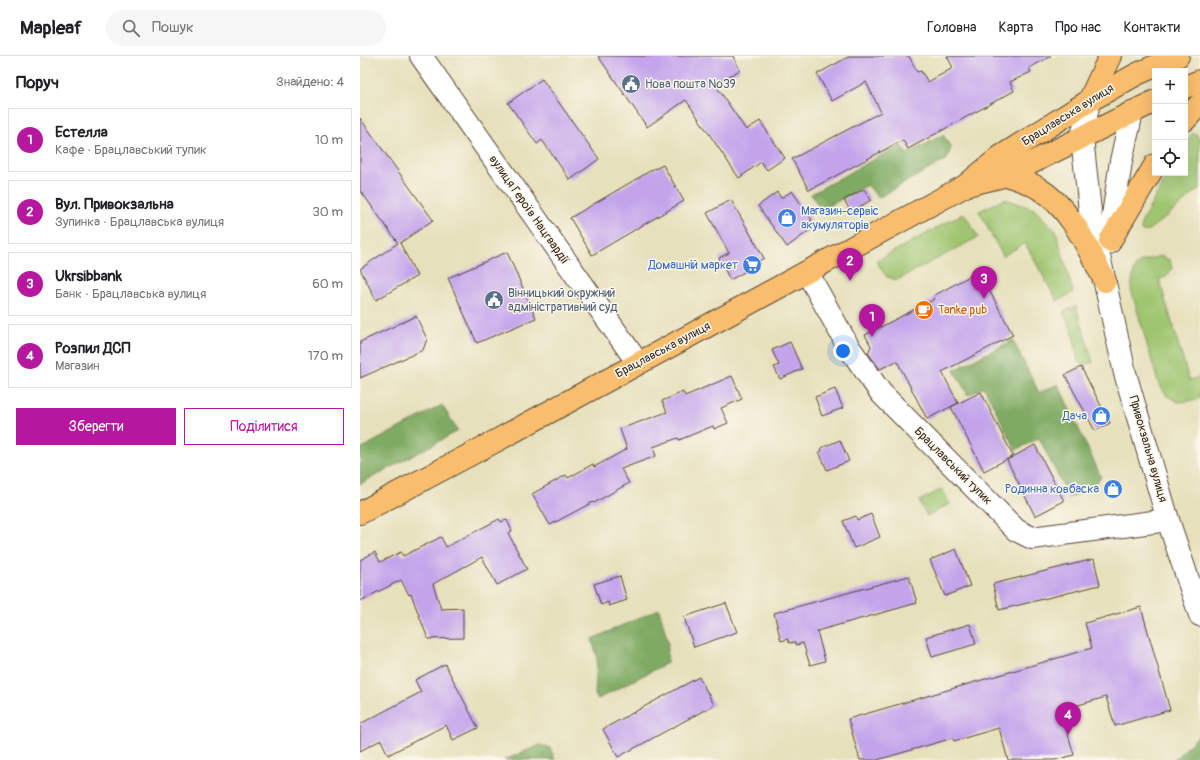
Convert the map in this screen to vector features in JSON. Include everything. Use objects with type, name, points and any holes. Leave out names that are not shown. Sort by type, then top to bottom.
[{"type":"main road","points":[[1089,101],[1110,56]]},
{"type":"main road","name":"Брацлавська вулиця","points":[[360,513],[964,186],[1000,158],[1089,101],[1137,65],[1178,56]]},
{"type":"main road","name":"Привокзальна вулиця","points":[[1132,112],[1137,65]]},
{"type":"main road","points":[[1188,86],[1200,81]]},
{"type":"main road","name":"Брацлавська вулиця","points":[[964,186],[1007,175],[1152,102]]},
{"type":"main road","points":[[1188,117],[1200,104]]},
{"type":"main road","points":[[1110,241],[1152,170]]},
{"type":"main road","points":[[1007,175],[1037,188],[1058,203],[1074,222],[1105,281]]},
{"type":"street","name":"вулиця Героїв Нацгвардії","points":[[421,56],[638,363]]},
{"type":"street","name":"Привокзальна вулиця","points":[[1089,101],[1082,138],[1091,220],[1125,373],[1168,520],[1200,615]]},
{"type":"street","name":"Привокзальна вулиця","points":[[1105,281],[1122,161],[1132,112]]},
{"type":"street","name":"Брацлавський тупик","points":[[807,272],[848,346],[881,392],[1016,530],[1032,538],[1168,520]]},
{"type":"green space","points":[[1192,134],[1196,134],[1200,141],[1200,188],[1147,231],[1141,231],[1141,224],[1166,176],[1188,176],[1188,138]]},
{"type":"green space","points":[[943,135],[951,148],[947,159],[878,198],[868,185],[821,210],[811,194],[901,144],[907,154]]},
{"type":"green space","points":[[1005,199],[1034,209],[1056,231],[1073,292],[1057,301],[1025,243],[1003,256],[979,211]]},
{"type":"green space","points":[[964,213],[978,237],[897,280],[887,277],[876,261]]},
{"type":"green space","points":[[1160,256],[1170,260],[1172,269],[1166,277],[1159,279],[1189,380],[1200,377],[1200,398],[1196,400],[1179,402],[1167,396],[1158,382],[1131,289],[1134,270],[1140,262]]},
{"type":"green space","points":[[1076,306],[1093,362],[1084,365],[1078,362],[1072,330],[1063,312]]},
{"type":"green space","points":[[1013,340],[1039,393],[1058,384],[1101,477],[1093,487],[1069,498],[1039,438],[1016,450],[984,387],[968,395],[954,370]]},
{"type":"green space","points":[[442,405],[458,431],[360,484],[360,449]]},
{"type":"green space","points":[[942,489],[950,504],[927,516],[919,501]]},
{"type":"green space","points":[[659,609],[668,642],[667,663],[598,699],[595,695],[597,657],[592,639]]},
{"type":"green space","points":[[1200,734],[1200,760],[1174,760]]},
{"type":"green space","points":[[540,745],[550,748],[555,760],[504,760]]},
{"type":"building","points":[[598,56],[733,56],[740,70],[715,84],[746,130],[760,121],[785,158],[767,170],[761,162],[739,178],[686,100],[647,127]]},
{"type":"building","points":[[850,56],[909,56],[917,72],[921,71],[928,82],[953,68],[947,56],[1051,56],[1029,68],[1031,72],[1010,82],[1014,91],[908,149],[903,140],[809,190],[792,159],[881,112],[866,82],[832,101],[817,74]]},
{"type":"building","points":[[542,79],[599,159],[570,180],[542,140],[537,144],[508,103]]},
{"type":"building","points":[[360,118],[433,220],[400,243],[417,276],[376,300],[360,269],[398,243],[360,190]]},
{"type":"building","points":[[663,165],[684,201],[592,255],[570,218],[655,168]]},
{"type":"building","points":[[864,189],[871,200],[851,212],[844,200]]},
{"type":"building","points":[[792,191],[812,220],[810,221],[814,227],[787,247],[758,206],[777,192],[781,198]]},
{"type":"building","points":[[731,200],[764,258],[759,261],[760,263],[730,280],[719,258],[729,253],[707,213]]},
{"type":"building","points":[[507,252],[536,318],[477,343],[448,278]]},
{"type":"building","points":[[979,271],[1013,335],[942,372],[958,403],[927,419],[897,361],[880,369],[868,353],[871,346],[865,335],[933,300],[935,295]]},
{"type":"building","points":[[416,316],[427,339],[423,350],[360,378],[360,342]]},
{"type":"building","points":[[790,342],[802,369],[780,379],[774,367],[779,365],[772,350]]},
{"type":"building","points":[[1081,367],[1110,423],[1095,431],[1065,375]]},
{"type":"building","points":[[732,376],[742,399],[721,408],[728,423],[714,429],[713,426],[679,440],[678,438],[653,447],[656,456],[621,469],[629,483],[594,503],[593,502],[550,525],[532,494],[566,475],[568,478],[593,464],[594,467],[627,449],[620,429],[667,412],[662,401],[683,392],[685,396]]},
{"type":"building","points":[[835,389],[843,408],[822,416],[815,397]]},
{"type":"building","points":[[981,392],[1013,456],[984,471],[951,407]]},
{"type":"building","points":[[840,440],[849,461],[827,470],[819,452],[822,451],[821,448]]},
{"type":"building","points":[[1035,445],[1064,501],[1035,516],[1007,460]]},
{"type":"building","points":[[871,514],[880,537],[854,548],[843,521],[856,516],[857,520]]},
{"type":"building","points":[[499,519],[501,522],[507,520],[512,531],[508,533],[527,569],[497,585],[482,557],[433,584],[441,609],[463,608],[463,638],[428,639],[411,594],[409,595],[401,580],[360,601],[360,560],[375,552],[380,562],[401,552],[403,556],[441,537],[446,547]]},
{"type":"building","points":[[956,549],[970,586],[945,596],[930,560]]},
{"type":"building","points":[[1094,559],[1100,585],[999,610],[993,584]]},
{"type":"building","points":[[620,576],[627,600],[609,606],[608,602],[601,605],[594,584]]},
{"type":"building","points":[[909,576],[917,603],[817,631],[825,661],[810,665],[803,643],[796,645],[795,642],[789,643],[788,639],[781,641],[774,613]]},
{"type":"building","points":[[726,603],[737,632],[694,647],[684,617]]},
{"type":"building","points":[[1141,607],[1170,710],[1115,726],[1106,697],[1061,710],[1074,755],[1055,760],[1008,760],[999,728],[954,741],[953,738],[877,760],[860,760],[848,719],[1092,648],[1085,623]]},
{"type":"building","points":[[970,624],[976,644],[932,657],[926,637]]},
{"type":"building","points":[[445,664],[478,728],[453,740],[446,725],[388,755],[381,740],[360,751],[360,724],[421,692],[415,680]]},
{"type":"building","points":[[699,677],[714,705],[618,757],[603,729]]},
{"type":"waterway","points":[[1194,760],[1200,755]]},
{"type":"place","name":"Нова пошта №39","points":[[631,84]]},
{"type":"place","name":"Магазин-сервіс акумуляторів","points":[[787,218]]},
{"type":"place","name":"Домашній маркет","points":[[752,265]]},
{"type":"place","name":"Вул. Привокзальна","points":[[850,281]]},
{"type":"place","name":"Ukrsibbank","points":[[984,299]]},
{"type":"place","name":"Вінницький окружний адміністративний суд","points":[[494,300]]},
{"type":"place","name":"Tanke pub","points":[[924,310]]},
{"type":"place","name":"Естелла","points":[[872,337]]},
{"type":"place","name":"Дача","points":[[1101,416]]},
{"type":"place","name":"Родинна ковбаска","points":[[1113,489]]},
{"type":"place","name":"Розпил ДСП","points":[[1068,735]]}]
